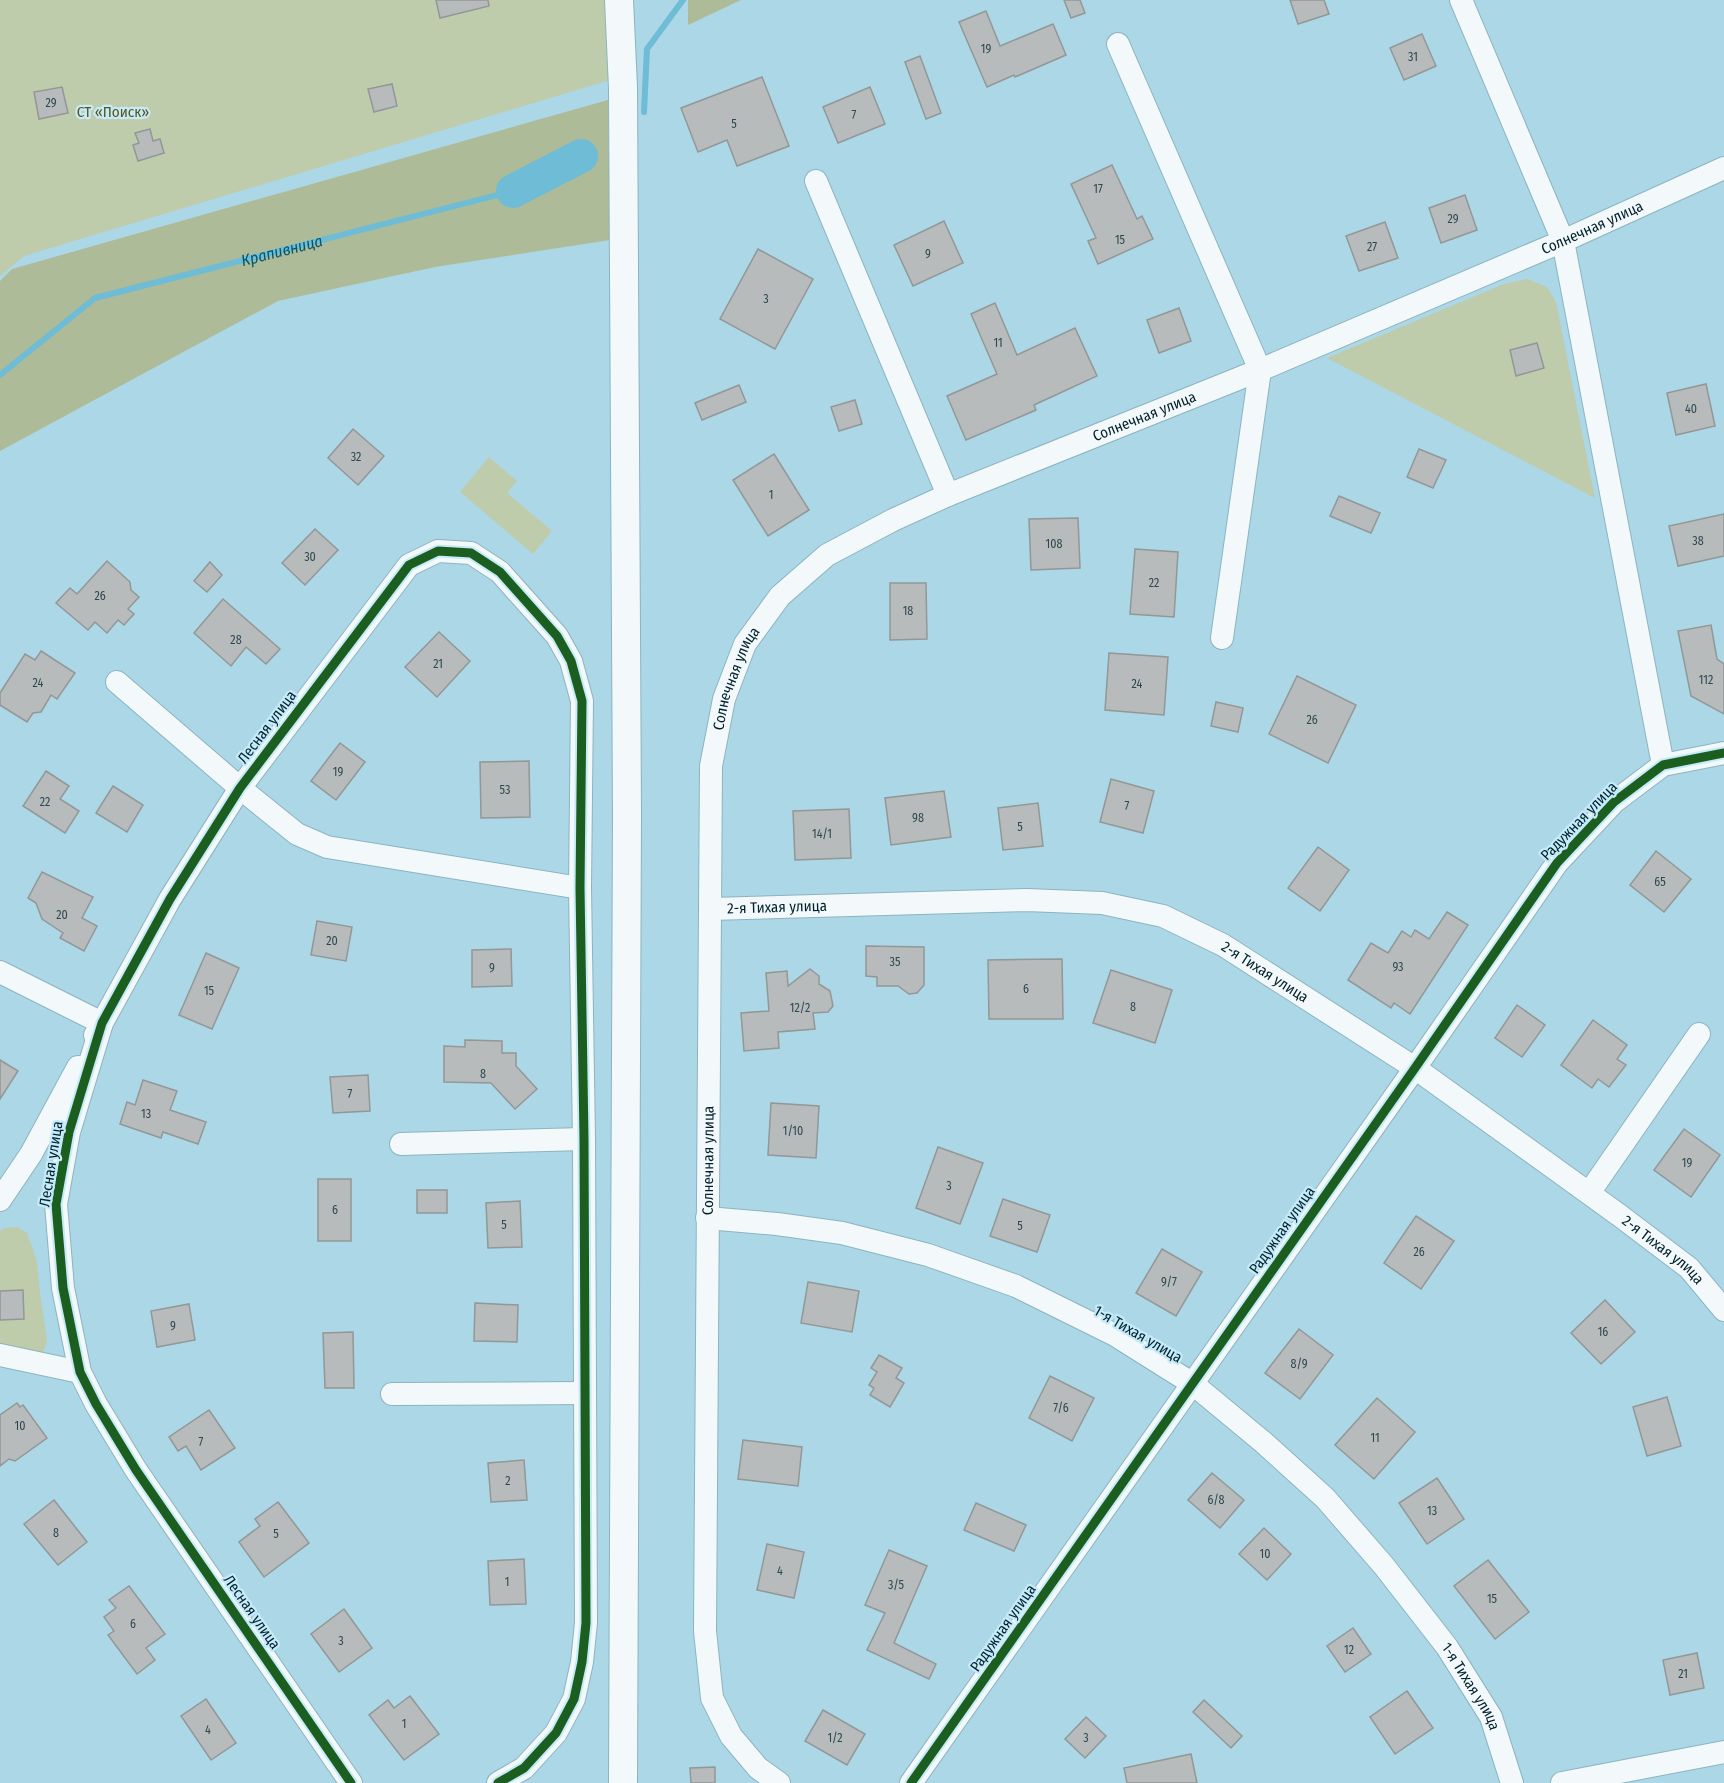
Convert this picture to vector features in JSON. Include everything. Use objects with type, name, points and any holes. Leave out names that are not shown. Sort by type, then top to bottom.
[{"type":"street","points":[[619,0],[623,88],[627,803],[623,1783]]},
{"type":"street","points":[[1461,0],[1563,241],[1663,765]]},
{"type":"street","points":[[1118,44],[1260,370],[1222,638]]},
{"type":"street","name":"Солнечная улица","points":[[779,1783],[759,1768],[731,1736],[712,1698],[705,1631],[711,766],[724,699],[745,644],[780,596],[826,555],[893,520],[948,495],[1260,370],[1563,241],[1724,168]]},
{"type":"street","points":[[816,181],[948,495]]},
{"type":"street","name":"Лесная улица","points":[[351,1783],[136,1470],[96,1404],[80,1372],[63,1288],[56,1204],[69,1132],[102,1023],[170,899],[240,788],[409,565],[438,551],[471,553],[500,572],[557,636],[571,661],[582,701],[580,888]]},
{"type":"street","points":[[117,682],[297,834],[327,847],[580,888],[584,1139],[586,1623],[582,1662],[574,1700],[556,1733],[524,1768],[498,1783]]},
{"type":"street","name":"Радужная улица","points":[[911,1783],[1557,863],[1614,802],[1663,765],[1724,753]]},
{"type":"street","name":"2-я Тихая улица","points":[[711,909],[1027,900],[1102,903],[1163,916],[1222,945],[1415,1068],[1689,1268],[1724,1310]]},
{"type":"street","points":[[0,972],[102,1023],[31,1154],[0,1200]]},
{"type":"street","points":[[1589,1193],[1699,1034]]},
{"type":"street","points":[[401,1144],[584,1139]]},
{"type":"street","name":"1-я Тихая улица","points":[[707,1218],[842,1233],[928,1255],[1016,1286],[1115,1335],[1193,1384],[1263,1442],[1325,1498],[1384,1566],[1447,1647],[1491,1717],[1512,1783]]},
{"type":"street","points":[[0,1355],[80,1372]]},
{"type":"street","points":[[392,1394],[585,1393]]},
{"type":"street","points":[[1562,1783],[1724,1752]]},
{"type":"green space","name":"СТ «Поиск»","points":[[0,0],[604,0],[617,78],[24,256],[0,276]]},
{"type":"green space","points":[[688,0],[741,0],[688,25]]},
{"type":"green space","points":[[608,100],[610,240],[435,267],[278,301],[0,451],[0,281],[12,269]]},
{"type":"green space","points":[[1527,279],[1547,287],[1556,302],[1595,498],[1327,358],[1504,284]]},
{"type":"green space","points":[[489,457],[517,481],[507,493],[552,531],[533,554],[460,492]]},
{"type":"green space","points":[[17,1227],[27,1233],[37,1261],[47,1340],[43,1354],[0,1349],[0,1231]]},
{"type":"building","points":[[436,0],[488,0],[489,6],[440,18]]},
{"type":"building","points":[[1064,0],[1080,0],[1085,13],[1071,18]]},
{"type":"building","points":[[1290,0],[1324,0],[1329,14],[1298,24]]},
{"type":"building","points":[[986,11],[1000,46],[1053,24],[1066,55],[987,87],[959,22]]},
{"type":"building","points":[[1422,34],[1436,66],[1404,80],[1390,48]]},
{"type":"building","points":[[920,56],[941,113],[926,119],[905,62]]},
{"type":"building","points":[[762,77],[789,146],[737,166],[727,140],[698,152],[681,108]]},
{"type":"building","points":[[392,84],[397,106],[374,112],[368,89]]},
{"type":"building","points":[[62,87],[68,113],[39,119],[34,92]]},
{"type":"building","points":[[870,87],[885,124],[838,143],[823,107]]},
{"type":"building","points":[[150,129],[153,141],[160,139],[164,153],[138,161],[133,145],[139,143],[135,133]]},
{"type":"building","points":[[1112,165],[1137,219],[1142,216],[1153,239],[1098,264],[1088,241],[1096,238],[1071,184]]},
{"type":"building","points":[[1465,195],[1477,230],[1441,243],[1429,208]]},
{"type":"building","points":[[944,221],[963,263],[913,286],[894,245]]},
{"type":"building","points":[[1385,222],[1398,258],[1359,271],[1346,236]]},
{"type":"building","points":[[758,249],[813,279],[775,349],[720,319]]},
{"type":"building","points":[[995,303],[1017,355],[1075,328],[1097,376],[1034,405],[1036,410],[966,440],[947,396],[997,374],[971,314]]},
{"type":"building","points":[[1179,308],[1191,341],[1159,353],[1147,320]]},
{"type":"building","points":[[1537,343],[1544,368],[1516,376],[1510,350]]},
{"type":"building","points":[[1706,384],[1715,426],[1676,435],[1667,393]]},
{"type":"building","points":[[739,385],[746,402],[702,420],[695,403]]},
{"type":"building","points":[[855,400],[862,424],[839,431],[831,407]]},
{"type":"building","points":[[353,429],[384,456],[358,485],[328,458]]},
{"type":"building","points":[[1419,449],[1446,460],[1433,488],[1407,477]]},
{"type":"building","points":[[774,454],[809,510],[768,536],[733,480]]},
{"type":"building","points":[[1339,496],[1380,513],[1371,533],[1330,516]]},
{"type":"building","points":[[1724,514],[1724,556],[1678,566],[1669,526]]},
{"type":"building","points":[[1078,518],[1080,568],[1031,570],[1029,519]]},
{"type":"building","points":[[315,529],[338,550],[305,585],[282,563]]},
{"type":"building","points":[[1135,549],[1178,552],[1174,617],[1130,614]]},
{"type":"building","points":[[107,561],[130,582],[131,590],[139,597],[128,609],[134,614],[124,625],[118,620],[107,633],[95,622],[88,630],[56,603],[70,588],[77,594]]},
{"type":"building","points":[[210,562],[222,575],[207,592],[194,581]]},
{"type":"building","points":[[890,583],[926,583],[927,639],[890,640]]},
{"type":"building","points":[[223,599],[280,649],[266,664],[246,647],[231,666],[194,633]]},
{"type":"building","points":[[1711,625],[1717,659],[1724,664],[1724,714],[1691,696],[1678,631]]},
{"type":"building","points":[[439,632],[470,661],[437,697],[405,667]]},
{"type":"building","points":[[41,651],[75,673],[57,699],[51,695],[41,712],[33,713],[27,722],[0,705],[0,693],[25,654],[35,660]]},
{"type":"building","points":[[1109,653],[1168,657],[1164,715],[1105,710]]},
{"type":"building","points":[[1297,676],[1356,705],[1328,763],[1269,734]]},
{"type":"building","points":[[1216,702],[1243,708],[1238,732],[1211,726]]},
{"type":"building","points":[[340,743],[365,762],[336,800],[311,781]]},
{"type":"building","points":[[529,761],[530,817],[481,818],[480,762]]},
{"type":"building","points":[[46,771],[69,786],[60,799],[79,811],[65,833],[23,806]]},
{"type":"building","points":[[1111,779],[1154,791],[1143,833],[1100,822]]},
{"type":"building","points":[[113,786],[143,805],[127,832],[96,813]]},
{"type":"building","points":[[944,791],[951,837],[891,845],[885,798]]},
{"type":"building","points":[[1038,803],[1043,846],[1003,850],[998,808]]},
{"type":"building","points":[[849,809],[851,858],[795,860],[793,811]]},
{"type":"building","points":[[1318,847],[1349,870],[1320,911],[1288,888]]},
{"type":"building","points":[[1656,851],[1691,879],[1664,912],[1630,885]]},
{"type":"building","points":[[42,872],[93,897],[82,918],[97,926],[84,951],[60,938],[63,933],[42,919],[36,903],[28,898]]},
{"type":"building","points":[[1447,912],[1468,925],[1410,1014],[1394,1003],[1391,1008],[1348,980],[1371,943],[1388,953],[1402,931],[1411,937],[1415,930],[1429,939]]},
{"type":"building","points":[[317,921],[352,927],[346,961],[311,955]]},
{"type":"building","points":[[866,946],[924,947],[924,985],[917,993],[909,994],[898,986],[877,986],[877,977],[866,976]]},
{"type":"building","points":[[511,949],[512,986],[472,987],[472,950]]},
{"type":"building","points":[[206,953],[239,968],[212,1029],[179,1015]]},
{"type":"building","points":[[1062,959],[1063,1019],[989,1019],[988,960]]},
{"type":"building","points":[[810,969],[819,976],[819,984],[830,991],[833,1006],[828,1012],[813,1013],[815,1029],[778,1032],[779,1048],[744,1051],[741,1013],[769,1011],[766,973],[787,971],[788,986]]},
{"type":"building","points":[[1111,970],[1172,990],[1155,1043],[1093,1023]]},
{"type":"building","points":[[1517,1005],[1545,1025],[1522,1057],[1495,1038]]},
{"type":"building","points":[[1593,1020],[1627,1045],[1617,1059],[1626,1065],[1609,1087],[1598,1079],[1592,1088],[1561,1065]]},
{"type":"building","points":[[465,1040],[502,1041],[502,1053],[516,1053],[516,1066],[537,1089],[515,1109],[491,1083],[444,1082],[444,1046],[465,1047]]},
{"type":"building","points":[[0,1060],[18,1071],[0,1099]]},
{"type":"building","points":[[368,1075],[370,1111],[333,1113],[330,1077]]},
{"type":"building","points":[[143,1080],[177,1091],[170,1110],[206,1122],[198,1144],[163,1132],[161,1138],[120,1124],[127,1102],[135,1105]]},
{"type":"building","points":[[771,1103],[819,1106],[816,1158],[768,1155]]},
{"type":"building","points":[[1684,1129],[1720,1155],[1691,1197],[1654,1170]]},
{"type":"building","points":[[938,1147],[983,1163],[960,1224],[916,1208]]},
{"type":"building","points":[[318,1179],[351,1179],[351,1241],[318,1241]]},
{"type":"building","points":[[417,1190],[447,1190],[447,1213],[417,1213]]},
{"type":"building","points":[[1003,1199],[1050,1215],[1037,1252],[990,1236]]},
{"type":"building","points":[[520,1201],[522,1247],[488,1248],[486,1203]]},
{"type":"building","points":[[1416,1216],[1454,1241],[1421,1289],[1384,1263]]},
{"type":"building","points":[[1162,1249],[1202,1272],[1176,1316],[1136,1293]]},
{"type":"building","points":[[808,1282],[859,1291],[852,1332],[801,1323]]},
{"type":"building","points":[[23,1290],[24,1319],[0,1320],[0,1291]]},
{"type":"building","points":[[1605,1300],[1635,1332],[1601,1364],[1571,1333]]},
{"type":"building","points":[[475,1303],[518,1305],[517,1342],[474,1341]]},
{"type":"building","points":[[189,1304],[195,1340],[157,1347],[151,1311]]},
{"type":"building","points":[[1299,1329],[1333,1355],[1300,1399],[1265,1373]]},
{"type":"building","points":[[353,1332],[354,1388],[325,1388],[323,1333]]},
{"type":"building","points":[[879,1355],[902,1368],[896,1378],[904,1383],[890,1407],[870,1395],[874,1388],[869,1385],[877,1372],[871,1368]]},
{"type":"building","points":[[1050,1376],[1094,1398],[1072,1441],[1029,1418]]},
{"type":"building","points":[[1667,1397],[1681,1446],[1647,1456],[1633,1407]]},
{"type":"building","points":[[1377,1398],[1415,1432],[1374,1479],[1335,1445]]},
{"type":"building","points":[[17,1403],[20,1407],[23,1405],[47,1438],[15,1461],[9,1459],[0,1466],[0,1415]]},
{"type":"building","points":[[209,1410],[235,1448],[201,1470],[186,1446],[178,1451],[169,1437]]},
{"type":"building","points":[[743,1440],[802,1447],[798,1486],[738,1479]]},
{"type":"building","points":[[524,1460],[527,1500],[491,1502],[488,1463]]},
{"type":"building","points":[[1212,1473],[1244,1500],[1220,1528],[1188,1500]]},
{"type":"building","points":[[1437,1478],[1464,1519],[1427,1544],[1399,1503]]},
{"type":"building","points":[[54,1500],[87,1542],[58,1565],[24,1524]]},
{"type":"building","points":[[278,1502],[309,1543],[264,1577],[239,1542],[260,1526],[255,1519]]},
{"type":"building","points":[[976,1503],[1026,1525],[1014,1551],[964,1530]]},
{"type":"building","points":[[1264,1528],[1291,1554],[1267,1580],[1239,1554]]},
{"type":"building","points":[[767,1544],[804,1552],[794,1598],[757,1590]]},
{"type":"building","points":[[889,1550],[927,1566],[894,1643],[936,1664],[929,1679],[867,1650],[885,1613],[865,1605]]},
{"type":"building","points":[[524,1559],[526,1604],[490,1605],[488,1561]]},
{"type":"building","points":[[1488,1560],[1529,1612],[1495,1639],[1454,1586]]},
{"type":"building","points":[[129,1586],[165,1634],[146,1648],[155,1660],[137,1674],[108,1635],[114,1631],[104,1617],[116,1608],[109,1600]]},
{"type":"building","points":[[344,1609],[372,1648],[339,1672],[311,1634]]},
{"type":"building","points":[[1353,1628],[1371,1654],[1345,1672],[1327,1646]]},
{"type":"building","points":[[1697,1653],[1704,1688],[1670,1695],[1663,1660]]},
{"type":"building","points":[[1407,1691],[1433,1728],[1395,1754],[1370,1717]]},
{"type":"building","points":[[410,1696],[439,1734],[404,1760],[369,1715],[388,1700],[394,1708]]},
{"type":"building","points":[[206,1699],[236,1743],[211,1760],[181,1716]]},
{"type":"building","points":[[1204,1700],[1242,1736],[1231,1748],[1193,1712]]},
{"type":"building","points":[[823,1710],[865,1734],[847,1765],[805,1741]]},
{"type":"building","points":[[1086,1717],[1106,1736],[1085,1758],[1065,1739]]},
{"type":"building","points":[[1191,1754],[1197,1783],[1127,1783],[1124,1768]]},
{"type":"building","points":[[715,1767],[715,1783],[691,1783],[690,1768]]},
{"type":"waterway","name":"Крапивница","points":[[644,112],[647,49],[683,0]]},
{"type":"waterway","name":"Крапивница","points":[[513,191],[581,156]]},
{"type":"waterway","name":"Крапивница","points":[[0,375],[95,298],[513,191]]},
{"type":"cycle path","points":[[351,1783],[136,1470],[96,1404],[80,1372],[63,1288],[56,1204],[69,1132],[102,1023],[170,899],[240,788],[409,565],[438,551],[471,553],[500,572],[557,636],[571,661],[582,701],[580,888],[584,1139],[586,1623],[582,1662],[574,1699],[556,1733],[524,1768],[498,1783]]},
{"type":"cycle path","points":[[911,1783],[1557,863],[1614,802],[1663,765],[1724,753]]}]
